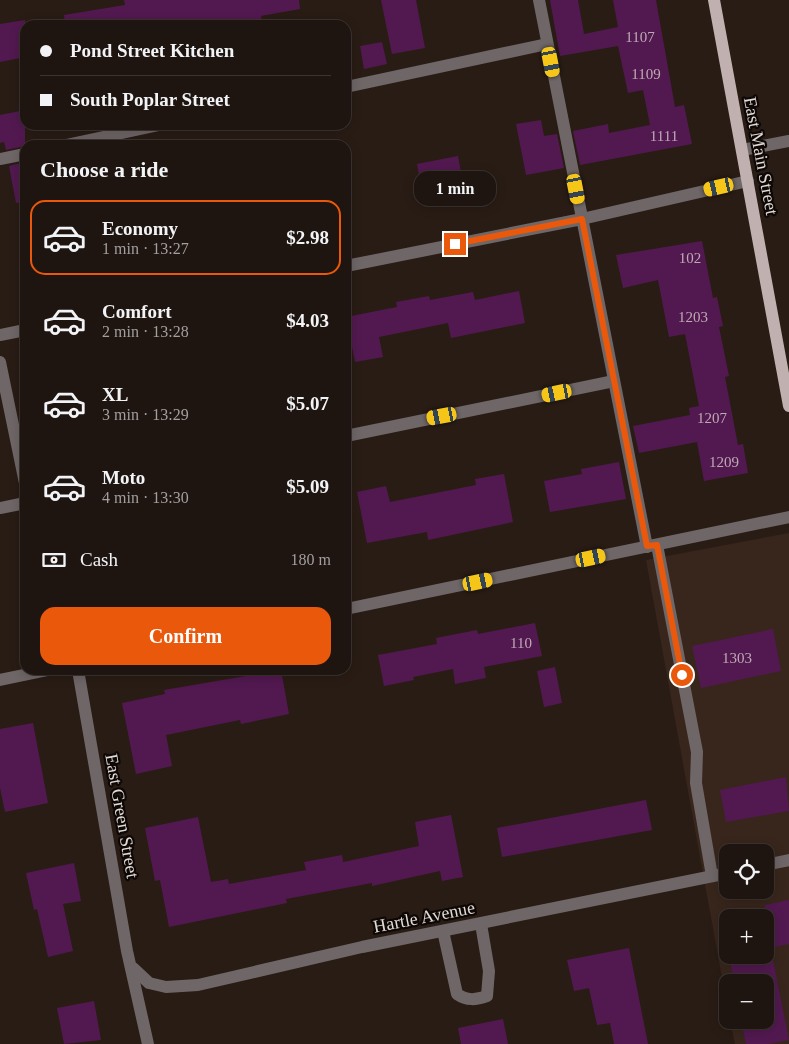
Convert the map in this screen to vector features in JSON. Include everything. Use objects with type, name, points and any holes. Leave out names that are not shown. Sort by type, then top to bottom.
[{"type":"main road","name":"East Main Street","points":[[714,0],[789,406]]},
{"type":"street","points":[[539,0],[614,381],[697,752],[696,783],[712,876]]},
{"type":"street","points":[[351,86],[547,44]]},
{"type":"street","points":[[89,140],[136,130]]},
{"type":"street","points":[[742,150],[789,141]]},
{"type":"street","points":[[0,159],[20,155]]},
{"type":"street","points":[[351,265],[582,219],[748,181]]},
{"type":"street","points":[[0,335],[20,331]]},
{"type":"street","points":[[0,362],[20,459]]},
{"type":"street","points":[[351,435],[614,381]]},
{"type":"street","points":[[0,508],[20,504]]},
{"type":"street","points":[[351,608],[789,517]]},
{"type":"street","points":[[0,680],[24,675]]},
{"type":"street","name":"East Green Street","points":[[79,675],[127,951],[133,968],[148,1044]]},
{"type":"street","points":[[774,863],[789,860]]},
{"type":"street","name":"Hartle Avenue","points":[[133,968],[149,982],[166,987],[198,985],[362,947],[719,875]]},
{"type":"street","points":[[443,931],[457,994],[464,999],[478,999],[487,996],[489,971],[481,924]]},
{"type":"shaded area","points":[[789,533],[789,1044],[735,1044],[732,1029],[774,1029],[774,974],[721,974],[720,964],[774,964],[774,909],[719,909],[719,961],[646,560]]},
{"type":"building","points":[[124,0],[299,0],[300,9],[261,16],[262,20],[64,20],[64,15],[125,5]]},
{"type":"building","points":[[381,0],[416,0],[425,48],[392,54]]},
{"type":"building","points":[[550,0],[578,0],[584,34],[618,27],[613,0],[656,0],[675,107],[684,105],[692,144],[580,165],[573,131],[608,124],[609,133],[650,125],[643,90],[628,93],[618,46],[560,56]]},
{"type":"building","points":[[20,21],[20,58],[0,62],[0,24]]},
{"type":"building","points":[[382,42],[387,64],[364,69],[360,46]]},
{"type":"building","points":[[20,111],[20,130],[25,130],[25,140],[20,140],[20,147],[6,150],[4,142],[0,143],[0,115]]},
{"type":"building","points":[[541,120],[544,136],[557,134],[564,168],[526,175],[516,124]]},
{"type":"building","points":[[458,156],[464,189],[423,197],[417,164]]},
{"type":"building","points":[[20,163],[20,203],[16,203],[9,166]]},
{"type":"building","points":[[702,241],[713,298],[717,297],[723,326],[719,327],[729,376],[725,377],[738,445],[743,444],[748,473],[704,481],[697,442],[639,453],[633,426],[690,415],[689,408],[699,406],[685,334],[669,337],[658,280],[623,288],[616,255]]},
{"type":"building","points":[[519,291],[525,323],[451,338],[448,323],[379,337],[383,357],[355,362],[351,342],[351,316],[397,307],[396,302],[429,296],[430,300],[473,292],[475,300]]},
{"type":"building","points":[[619,462],[626,499],[550,512],[544,481],[582,474],[581,469]]},
{"type":"building","points":[[504,474],[513,522],[428,540],[427,532],[367,543],[357,492],[386,486],[390,502],[476,485],[475,479]]},
{"type":"building","points":[[535,623],[542,656],[484,667],[486,678],[455,684],[453,669],[413,677],[414,680],[384,686],[378,655],[437,644],[436,638],[477,630],[478,634]]},
{"type":"building","points":[[773,629],[781,671],[701,688],[692,646]]},
{"type":"building","points":[[555,667],[562,703],[544,707],[537,671]]},
{"type":"building","points":[[252,675],[282,675],[289,714],[241,724],[240,720],[166,735],[172,766],[136,774],[122,703],[165,694],[164,690]]},
{"type":"building","points":[[33,723],[48,803],[5,812],[0,788],[0,729]]},
{"type":"building","points":[[786,777],[789,811],[726,822],[720,790]]},
{"type":"building","points":[[646,800],[652,830],[502,857],[497,828]]},
{"type":"building","points":[[451,815],[463,877],[442,881],[440,871],[372,886],[372,883],[286,899],[287,903],[169,927],[160,880],[155,881],[145,828],[198,817],[211,882],[228,879],[229,884],[306,870],[304,862],[342,855],[343,862],[419,846],[415,822]]},
{"type":"building","points":[[74,863],[81,901],[63,904],[73,951],[48,957],[37,909],[34,910],[26,873]]},
{"type":"building","points":[[789,900],[789,944],[774,947],[774,909],[765,909],[765,905]]},
{"type":"building","points":[[629,948],[648,1044],[614,1044],[610,1023],[597,1025],[589,988],[574,991],[567,960]]},
{"type":"building","points":[[731,964],[774,964],[789,1040],[768,1044],[746,1044],[743,1029],[774,1029],[774,974],[733,974]]},
{"type":"building","points":[[94,1001],[101,1040],[64,1044],[57,1008]]},
{"type":"building","points":[[503,1019],[508,1044],[461,1044],[458,1028]]},
{"type":"route","points":[[455,244],[582,219],[647,546],[657,545],[682,675]]}]
